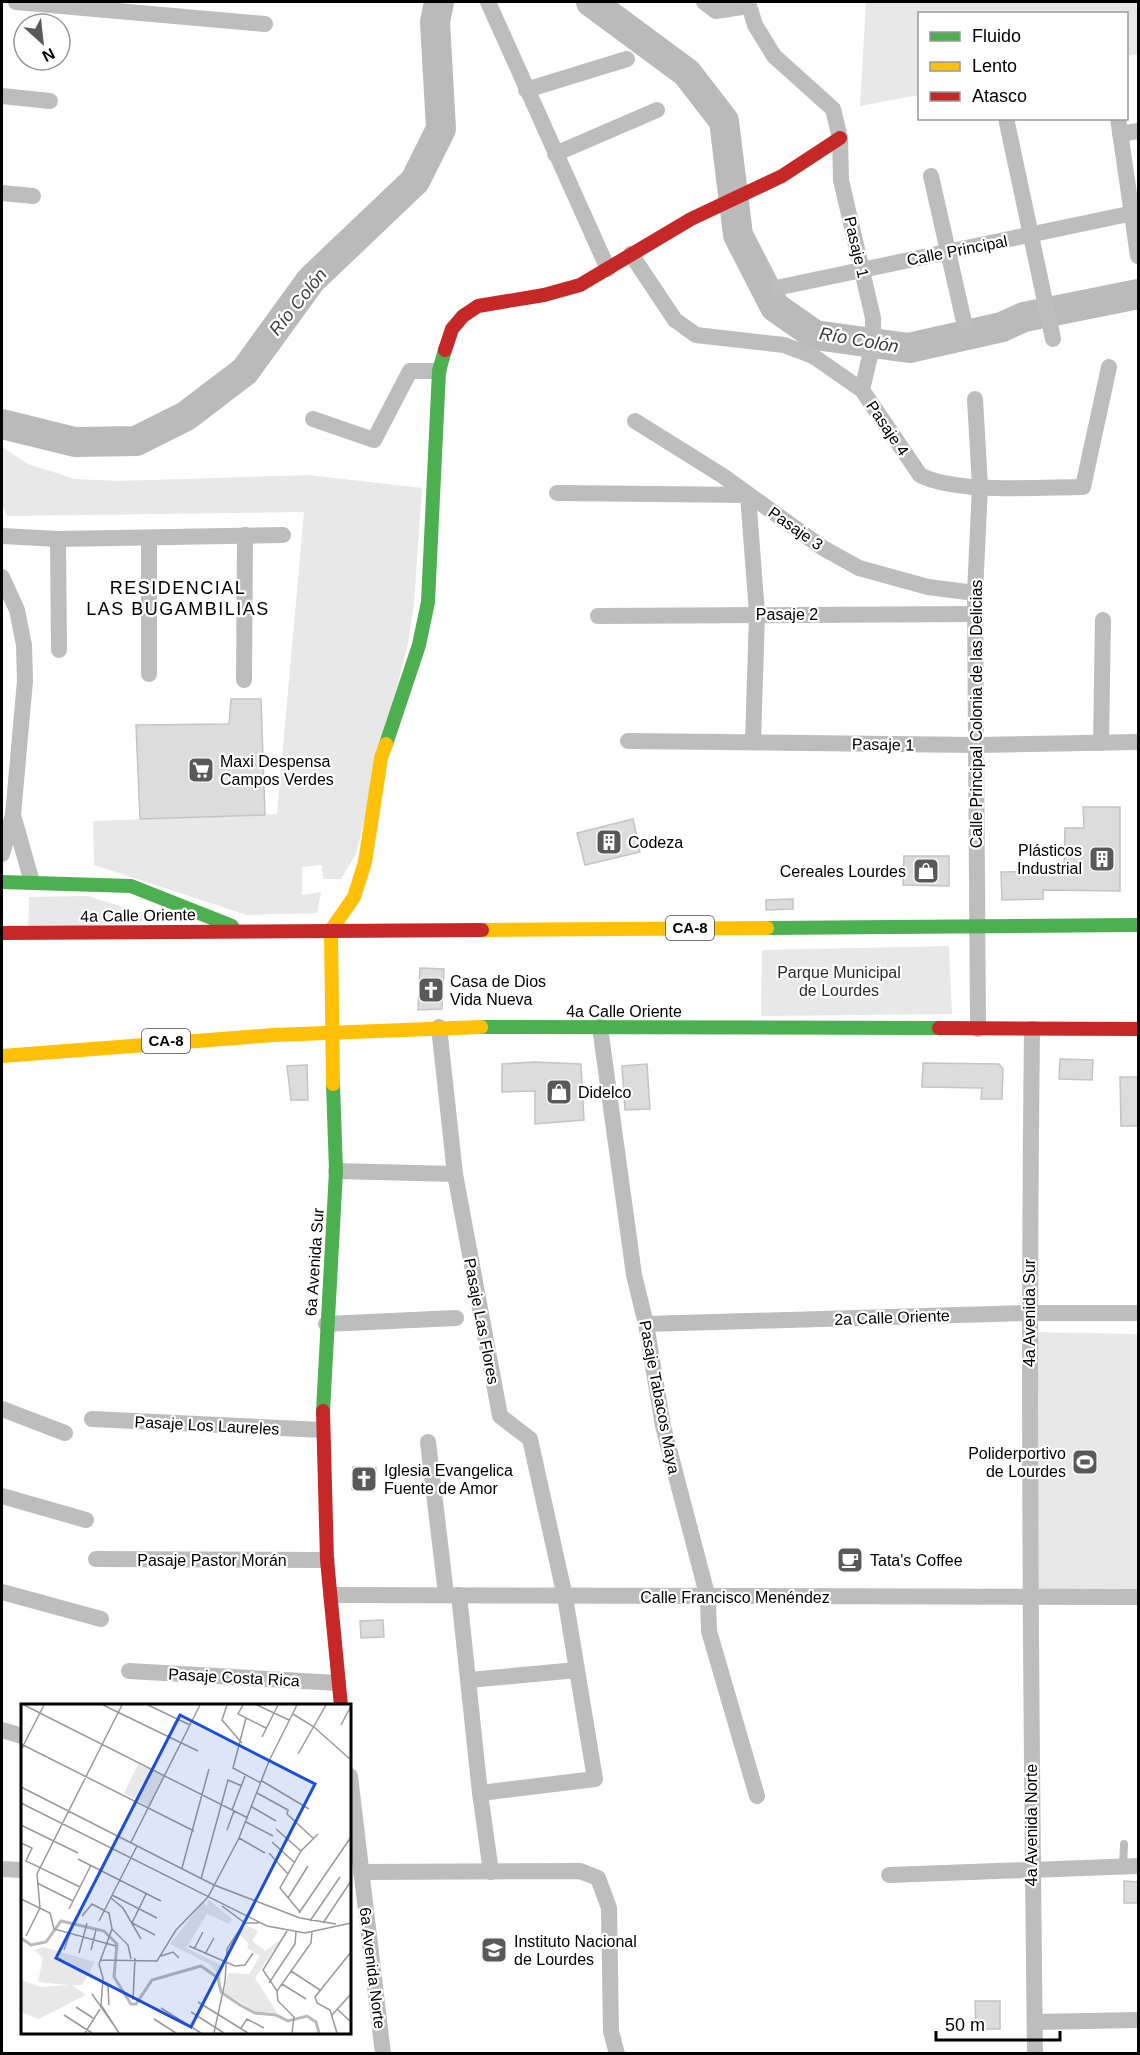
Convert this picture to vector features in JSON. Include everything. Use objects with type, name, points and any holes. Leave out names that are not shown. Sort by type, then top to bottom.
[{"type":"main road","points":[[331,930],[354,897],[365,862],[381,758],[418,645],[428,602],[439,371],[452,329],[463,316],[478,306],[544,295],[580,285],[691,219],[782,176],[840,138]]},
{"type":"main road","points":[[2,882],[132,886],[241,930]]},
{"type":"main road","name":"4a Calle Oriente","points":[[2,933],[1138,925]]},
{"type":"main road","name":"6a Avenida Sur","points":[[331,930],[331,1030],[336,1171],[322,1430],[327,1560],[331,1595]]},
{"type":"main road","name":"4a Calle Oriente","points":[[2,1056],[331,1030],[439,1028],[1138,1029]]},
{"type":"main road","points":[[331,1595],[341,1704]]},
{"type":"street","points":[[16,2],[265,24]]},
{"type":"street","points":[[488,2],[608,269]]},
{"type":"street","points":[[704,2],[716,11],[748,4]]},
{"type":"street","name":"Pasaje 1","points":[[748,4],[755,25],[774,56],[833,109],[840,138],[841,180],[873,318],[873,343],[862,390]]},
{"type":"street","points":[[526,90],[627,59]]},
{"type":"street","points":[[2,96],[50,101]]},
{"type":"street","points":[[555,154],[657,110]]},
{"type":"street","points":[[1006,120],[1053,339]]},
{"type":"street","points":[[1138,131],[1119,126],[1135,213],[1138,256]]},
{"type":"street","points":[[931,176],[950,251],[964,322]]},
{"type":"street","points":[[2,193],[33,196]]},
{"type":"street","name":"Calle Principal","points":[[776,288],[1135,213]]},
{"type":"street","name":"Pasaje 4","points":[[631,254],[675,320],[696,335],[784,345],[813,356],[862,390],[920,475],[933,482],[980,486],[1083,487],[1109,367]]},
{"type":"street","points":[[313,419],[374,440],[410,371],[439,371]]},
{"type":"street","name":"Calle Principal Colonia de las Delicias","points":[[975,399],[980,486],[975,593],[978,1029]]},
{"type":"street","name":"Pasaje 3","points":[[635,421],[723,476],[823,548],[859,568],[928,587],[975,593]]},
{"type":"street","points":[[556,493],[748,495],[757,614],[753,741]]},
{"type":"street","points":[[244,680],[245,535]]},
{"type":"street","points":[[2,536],[149,538],[283,535]]},
{"type":"street","points":[[58,538],[59,650]]},
{"type":"street","points":[[149,538],[149,674]]},
{"type":"street","points":[[2,577],[17,610],[24,645],[25,681],[13,815],[2,854]]},
{"type":"street","name":"Pasaje 2","points":[[598,616],[975,614]]},
{"type":"street","points":[[1101,743],[1103,620]]},
{"type":"street","name":"Pasaje 1","points":[[628,741],[975,745],[1138,742]]},
{"type":"street","points":[[13,815],[32,882]]},
{"type":"street","name":"Pasaje Las Flores","points":[[439,1028],[455,1174],[500,1416],[530,1439],[565,1597],[595,1779],[480,1793]]},
{"type":"street","name":"Pasaje Tabacos Maya","points":[[600,1028],[634,1275],[646,1324],[663,1426],[708,1598],[709,1631],[757,1796]]},
{"type":"street","name":"4a Avenida Sur","points":[[1030,1597],[1028,1313],[1032,1029]]},
{"type":"street","points":[[336,1171],[455,1174]]},
{"type":"street","name":"2a Calle Oriente","points":[[646,1324],[1028,1313],[1138,1313]]},
{"type":"street","points":[[326,1324],[456,1318]]},
{"type":"street","points":[[2,1409],[65,1433]]},
{"type":"street","name":"Pasaje Los Laureles","points":[[92,1419],[322,1430]]},
{"type":"street","points":[[428,1442],[469,1680],[480,1793],[491,1872]]},
{"type":"street","points":[[2,1496],[86,1520]]},
{"type":"street","name":"Pasaje Pastor Morán","points":[[96,1559],[327,1560]]},
{"type":"street","points":[[2,1592],[101,1619]]},
{"type":"street","name":"Calle Francisco Menéndez","points":[[331,1595],[708,1598],[1138,1597]]},
{"type":"street","name":"4a Avenida Norte","points":[[1030,1597],[1031,1871],[1035,2054]]},
{"type":"street","points":[[469,1680],[577,1670]]},
{"type":"street","name":"Pasaje Costa Rica","points":[[129,1671],[338,1683]]},
{"type":"street","points":[[2,1730],[21,1736]]},
{"type":"street","name":"6a Avenida Norte","points":[[351,1794],[358,1883],[383,2054]]},
{"type":"street","points":[[889,1875],[1131,1866]]},
{"type":"street","points":[[2,1869],[21,1870]]},
{"type":"street","points":[[358,1883],[491,1872],[580,1870],[598,1878],[609,1908],[611,2031],[617,2054]]},
{"type":"street","points":[[1035,2022],[1138,2020]]},
{"type":"lane","points":[[1124,1844],[1131,1866]]},
{"type":"green space","points":[[866,2],[1138,2],[1138,54],[1128,56],[1128,12],[918,12],[918,95],[860,106]]},
{"type":"green space","points":[[2,447],[28,464],[75,479],[118,481],[308,475],[422,488],[414,604],[408,643],[356,854],[341,879],[323,879],[322,865],[302,867],[302,895],[321,892],[317,913],[247,915],[94,865],[93,821],[277,814],[304,512],[7,516],[2,505]]},
{"type":"green space","points":[[88,896],[164,920],[28,930],[29,897]]},
{"type":"green space","name":"Parque Municipal de Lourdes","points":[[949,946],[952,1014],[761,1016],[762,950]]},
{"type":"green space","name":"Poliderportivo de Lourdes","points":[[1026,1332],[1138,1334],[1138,1591],[1036,1597]]},
{"type":"building","name":"Maxi Despensa Campos Verdes","points":[[231,699],[261,699],[265,815],[140,819],[136,725],[229,724]]},
{"type":"building","points":[[1083,807],[1120,807],[1120,891],[1043,890],[1043,899],[1002,900],[1001,872],[1064,871],[1065,828],[1084,828]]},
{"type":"building","name":"Codeza","points":[[633,819],[640,852],[585,865],[577,833]]},
{"type":"building","name":"Cereales Lourdes","points":[[904,856],[949,856],[949,886],[903,885]]},
{"type":"building","points":[[793,899],[793,909],[766,910],[766,900]]},
{"type":"building","name":"Casa de Dios Vida Nueva","points":[[420,968],[444,969],[442,1009],[418,1010]]},
{"type":"building","points":[[1060,1059],[1093,1060],[1092,1080],[1059,1079]]},
{"type":"building","name":"Didelco","points":[[534,1062],[581,1064],[584,1120],[535,1124],[535,1091],[502,1092],[502,1064]]},
{"type":"building","points":[[923,1063],[999,1064],[1003,1069],[1002,1099],[981,1099],[982,1088],[922,1087]]},
{"type":"building","points":[[647,1064],[650,1109],[625,1110],[622,1066]]},
{"type":"building","points":[[307,1065],[308,1100],[291,1100],[287,1066]]},
{"type":"building","points":[[1120,1077],[1138,1077],[1138,1126],[1121,1126]]},
{"type":"building","name":"Iglesia Evangelica Fuente de Amor","points":[[353,1467],[376,1468],[374,1491],[352,1490]]},
{"type":"building","points":[[383,1620],[384,1637],[361,1638],[360,1621]]},
{"type":"building","points":[[1124,1881],[1138,1882],[1138,1903],[1124,1903]]},
{"type":"building","points":[[975,2001],[1000,2001],[1000,2029],[976,2029]]},
{"type":"waterway","name":"Río Colón","points":[[2,424],[75,442],[136,441],[186,416],[245,371],[311,280],[415,181],[441,129],[435,22],[439,2]]},
{"type":"waterway","name":"Río Colón","points":[[591,2],[687,73],[724,121],[738,235],[775,307],[815,335],[909,348],[1002,327],[1024,317],[1138,294]]},
{"type":"traffic: fast","points":[[386,744],[419,645],[428,602],[439,371],[445,350]]},
{"type":"traffic: fast","points":[[2,882],[131,886],[232,926]]},
{"type":"traffic: fast","points":[[767,928],[1138,925]]},
{"type":"traffic: fast","points":[[481,1027],[939,1028]]},
{"type":"traffic: fast","points":[[323,1411],[336,1171],[333,1084]]},
{"type":"traffic: slow","points":[[333,1084],[331,930],[354,897],[365,862],[381,758],[386,744]]},
{"type":"traffic: slow","points":[[482,930],[767,928]]},
{"type":"traffic: slow","points":[[2,1056],[274,1035],[481,1027]]},
{"type":"traffic: jam","points":[[445,350],[452,329],[463,316],[478,306],[544,295],[580,285],[691,219],[782,176],[840,138]]},
{"type":"traffic: jam","points":[[2,933],[482,930]]},
{"type":"traffic: jam","points":[[939,1028],[1138,1029]]},
{"type":"traffic: jam","points":[[323,1411],[327,1560],[341,1704]]},
{"type":"place","name":"Maxi Despensa Campos Verdes","points":[[201,770]]},
{"type":"place","name":"Codeza","points":[[609,842]]},
{"type":"place","name":"Plásticos Industrial","points":[[1102,859]]},
{"type":"place","name":"Cereales Lourdes","points":[[926,871]]},
{"type":"place","name":"Casa de Dios Vida Nueva","points":[[431,990]]},
{"type":"place","name":"Didelco","points":[[559,1092]]},
{"type":"place","name":"Poliderportivo de Lourdes","points":[[1085,1462]]},
{"type":"place","name":"Iglesia Evangelica Fuente de Amor","points":[[364,1479]]},
{"type":"place","name":"Tata's Coffee","points":[[850,1560]]},
{"type":"place","name":"Instituto Nacional de Lourdes","points":[[494,1950]]},
{"type":"district","name":"RESIDENCIAL LAS BUGAMBILIAS","points":[[178,598]]}]
